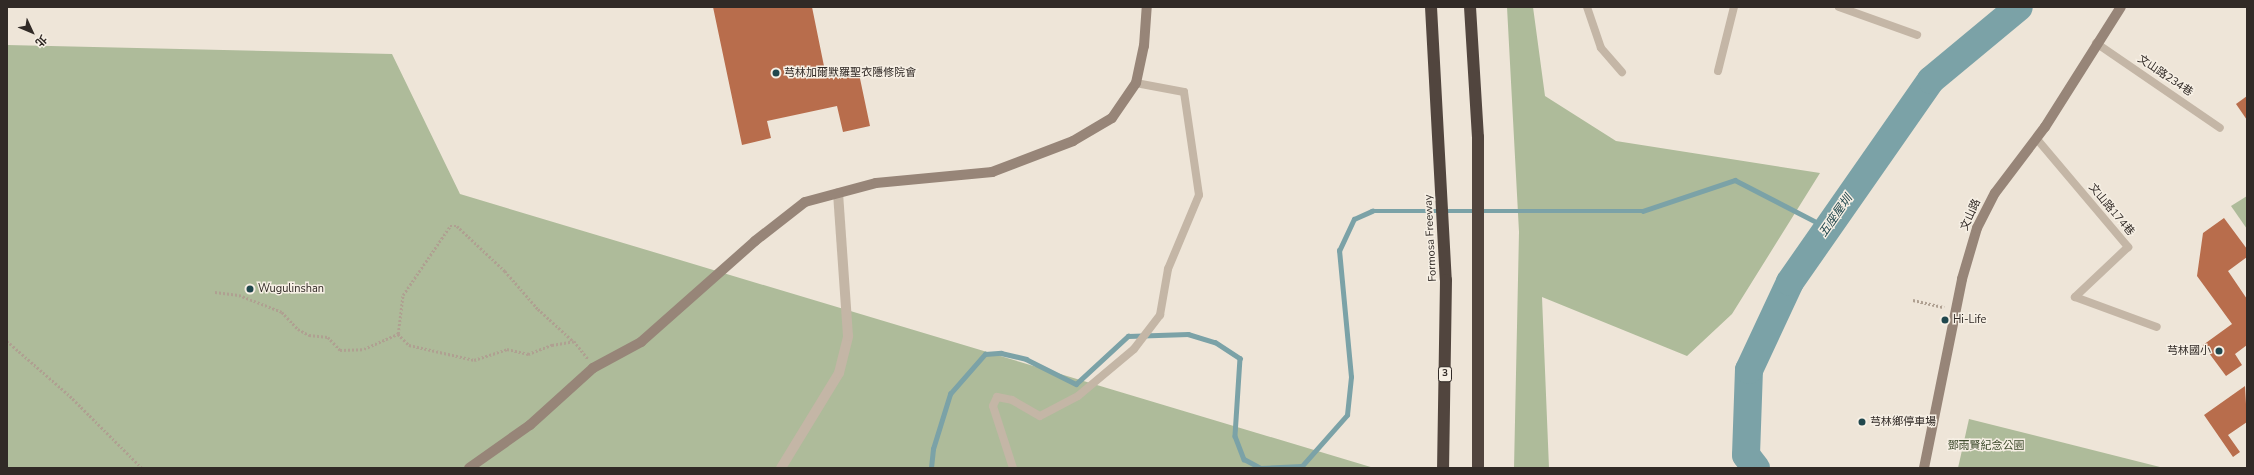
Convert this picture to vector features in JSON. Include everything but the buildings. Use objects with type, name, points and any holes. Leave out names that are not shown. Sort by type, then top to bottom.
[{"type":"highway","name":"Formosa Freeway","points":[[1431,7],[1446,280],[1443,468]]},
{"type":"highway","points":[[1470,7],[1478,136],[1478,468]]},
{"type":"street","points":[[469,468],[530,425],[593,368],[641,342],[755,241],[805,202],[876,183],[992,172],[1073,141],[1112,118],[1136,83],[1144,46],[1147,7]]},
{"type":"street","name":"文山路","points":[[1924,468],[1956,309],[1977,228],[1995,193],[2036,138],[2096,43],[2121,7]]},
{"type":"street","points":[[781,468],[839,373],[848,336],[838,193]]},
{"type":"lane","points":[[1586,7],[1601,48],[1622,72]]},
{"type":"lane","points":[[1718,71],[1734,7]]},
{"type":"lane","points":[[1839,7],[1917,35]]},
{"type":"lane","name":"文山路234巷","points":[[2096,43],[2220,128]]},
{"type":"lane","points":[[1013,468],[993,406],[997,397],[1012,400],[1040,416],[1078,396],[1134,349],[1160,315],[1168,268],[1199,195],[1184,92],[1136,83]]},
{"type":"lane","name":"文山路174巷","points":[[2036,138],[2128,247],[2076,297],[2157,327]]},
{"type":"path","points":[[398,334],[403,294],[450,226],[457,226],[505,271],[538,308],[583,350],[593,368]]},
{"type":"path","points":[[215,292],[238,295],[282,312],[298,329],[309,335],[328,337],[340,350],[364,349],[398,334]]},
{"type":"path","points":[[1913,300],[1956,309]]},
{"type":"path","points":[[398,334],[409,345],[474,360],[507,349],[528,354],[552,345],[574,342]]},
{"type":"path","points":[[7,341],[70,396],[142,468]]},
{"type":"green space","points":[[1507,7],[1533,7],[1545,96],[1616,141],[1820,173],[1732,314],[1687,356],[1542,297],[1549,468],[1514,468],[1519,232]]},
{"type":"green space","points":[[7,45],[392,54],[460,194],[1374,468],[7,468]]},
{"type":"green space","points":[[2247,196],[2247,229],[2231,206]]},
{"type":"green space","name":"鄧雨賢紀念公園","points":[[1969,419],[2164,468],[1958,468]]},
{"type":"waterway","name":"五座屋圳","points":[[1756,468],[1746,455],[1749,370],[1790,282],[1931,80],[2019,7]]},
{"type":"waterway","points":[[931,468],[933,449],[950,394],[985,354],[1001,353],[1026,359],[1076,384],[1128,336],[1188,334],[1215,342],[1240,358],[1235,436],[1244,459],[1261,468],[1302,466],[1347,415],[1351,377],[1339,251],[1354,219],[1372,211],[1643,211],[1735,180],[1828,228]]},
{"type":"place","name":"芎林加爾默羅聖衣隱修院會","points":[[776,73]]},
{"type":"place","name":"Wugulinshan","points":[[250,289]]},
{"type":"place","name":"Hi-Life","points":[[1945,320]]},
{"type":"place","name":"芎林國小","points":[[2219,351]]},
{"type":"place","name":"芎林鄉停車場","points":[[1862,422]]}]
